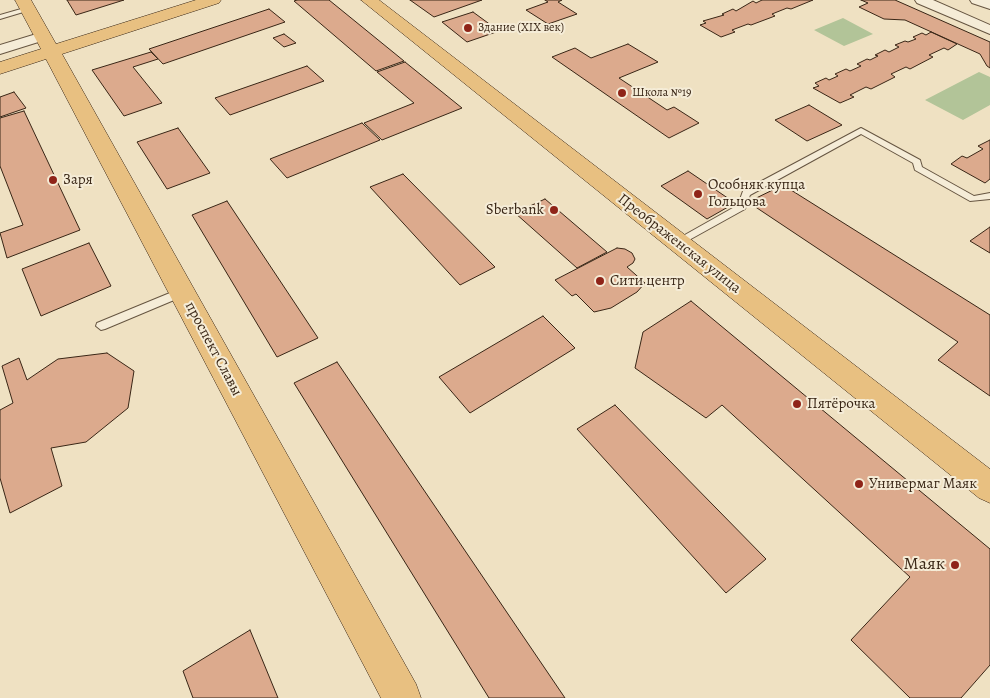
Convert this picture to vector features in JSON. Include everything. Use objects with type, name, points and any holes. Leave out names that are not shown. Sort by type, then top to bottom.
[{"type":"main road","points":[[0,68],[47,44],[213,0]]},
{"type":"main road","name":"Преображенская улица","points":[[369,0],[990,488]]},
{"type":"main road","name":"проспект Славы","points":[[26,4],[402,698]]},
{"type":"street","points":[[922,0],[990,30]]},
{"type":"street","points":[[971,2],[990,5]]},
{"type":"street","points":[[971,2],[990,14]]},
{"type":"street","points":[[0,50],[47,44]]},
{"type":"lane","points":[[0,17],[26,4]]},
{"type":"lane","points":[[677,243],[742,207],[746,193],[861,131],[917,162],[918,168],[973,199],[990,196]]},
{"type":"lane","points":[[101,326],[182,292]]},
{"type":"green space","points":[[843,18],[873,34],[844,46],[814,30]]},
{"type":"green space","points":[[979,72],[990,77],[990,105],[963,120],[925,100]]},
{"type":"building","points":[[67,0],[124,0],[76,15]]},
{"type":"building","points":[[329,0],[404,61],[376,71],[294,1]]},
{"type":"building","points":[[410,0],[482,0],[434,17]]},
{"type":"building","points":[[545,0],[562,0],[558,2],[577,14],[548,24],[526,10],[548,2]]},
{"type":"building","points":[[762,0],[813,0],[772,14],[775,16],[751,25],[748,24],[732,30],[735,32],[721,37],[700,25],[706,23],[703,21],[724,15],[722,14],[733,9],[736,11],[753,1],[756,3]]},
{"type":"building","points":[[861,0],[895,0],[990,42],[990,68],[980,54],[905,20],[884,19],[859,7],[868,3]]},
{"type":"building","points":[[269,9],[285,22],[163,64],[149,49]]},
{"type":"building","points":[[473,12],[499,31],[467,42],[442,22]]},
{"type":"building","points":[[931,32],[957,44],[948,50],[944,48],[929,55],[933,57],[910,69],[906,67],[891,74],[895,77],[871,89],[866,87],[850,95],[854,97],[840,103],[813,88],[819,86],[815,83],[826,78],[829,80],[838,76],[835,74],[846,69],[850,71],[861,66],[857,64],[878,56],[875,55],[885,50],[889,52],[899,47],[895,45],[916,39],[913,37],[922,33],[926,35]]},
{"type":"building","points":[[284,34],[296,43],[284,47],[273,38]]},
{"type":"building","name":"Школа №19","points":[[628,44],[658,62],[619,78],[667,110],[674,107],[699,123],[669,138],[552,57],[575,48],[591,58]]},
{"type":"building","points":[[151,52],[158,59],[133,67],[162,103],[124,116],[92,70]]},
{"type":"building","points":[[405,62],[462,108],[382,140],[364,123],[414,103],[377,72]]},
{"type":"building","points":[[307,66],[324,81],[230,115],[215,98]]},
{"type":"building","points":[[14,92],[26,108],[0,117],[0,97]]},
{"type":"building","points":[[809,105],[842,125],[807,141],[775,120]]},
{"type":"building","points":[[24,111],[80,230],[7,258],[0,233],[23,225],[0,166],[0,118]]},
{"type":"building","points":[[362,123],[380,140],[287,178],[270,159]]},
{"type":"building","points":[[178,128],[210,173],[167,189],[137,142]]},
{"type":"building","points":[[990,140],[990,179],[985,183],[951,164],[962,156],[967,158],[983,149],[978,146]]},
{"type":"building","points":[[688,171],[735,203],[707,219],[661,186]]},
{"type":"building","points":[[403,174],[495,267],[460,285],[370,187]]},
{"type":"building","points":[[783,185],[990,315],[990,396],[938,360],[958,342],[748,202]]},
{"type":"building","points":[[545,199],[607,252],[577,268],[515,213]]},
{"type":"building","points":[[227,201],[318,338],[277,357],[192,215]]},
{"type":"building","points":[[990,227],[990,253],[970,241]]},
{"type":"building","points":[[89,243],[111,286],[41,316],[22,269]]},
{"type":"building","name":"Сити центр","points":[[617,248],[625,249],[632,253],[635,259],[627,267],[645,283],[637,292],[611,308],[594,312],[576,294],[572,296],[555,280]]},
{"type":"building","name":"Универмаг Маяк","points":[[691,301],[990,549],[990,665],[961,698],[910,698],[851,640],[910,577],[722,405],[706,418],[635,368],[643,332]]},
{"type":"building","points":[[543,316],[575,348],[470,413],[439,377]]},
{"type":"building","points":[[107,353],[134,371],[128,408],[86,442],[51,448],[62,486],[10,513],[0,478],[0,410],[13,403],[2,366],[19,358],[27,380],[58,359]]},
{"type":"building","points":[[337,362],[565,698],[489,698],[294,383]]},
{"type":"building","points":[[615,405],[766,559],[726,593],[577,429]]},
{"type":"building","points":[[250,630],[278,698],[193,698],[183,671]]},
{"type":"place","name":"Здание (XIX век)","points":[[468,28]]},
{"type":"place","name":"Школа №19","points":[[622,93]]},
{"type":"place","name":"Заря","points":[[53,180]]},
{"type":"place","name":"Особняк купца Гольцова","points":[[698,194]]},
{"type":"place","name":"Sberbank","points":[[554,210]]},
{"type":"place","name":"Сити центр","points":[[600,281]]},
{"type":"place","name":"Пятёрочка","points":[[797,404]]},
{"type":"place","name":"Универмаг Маяк","points":[[859,484]]},
{"type":"place","name":"Маяк","points":[[955,565]]}]
